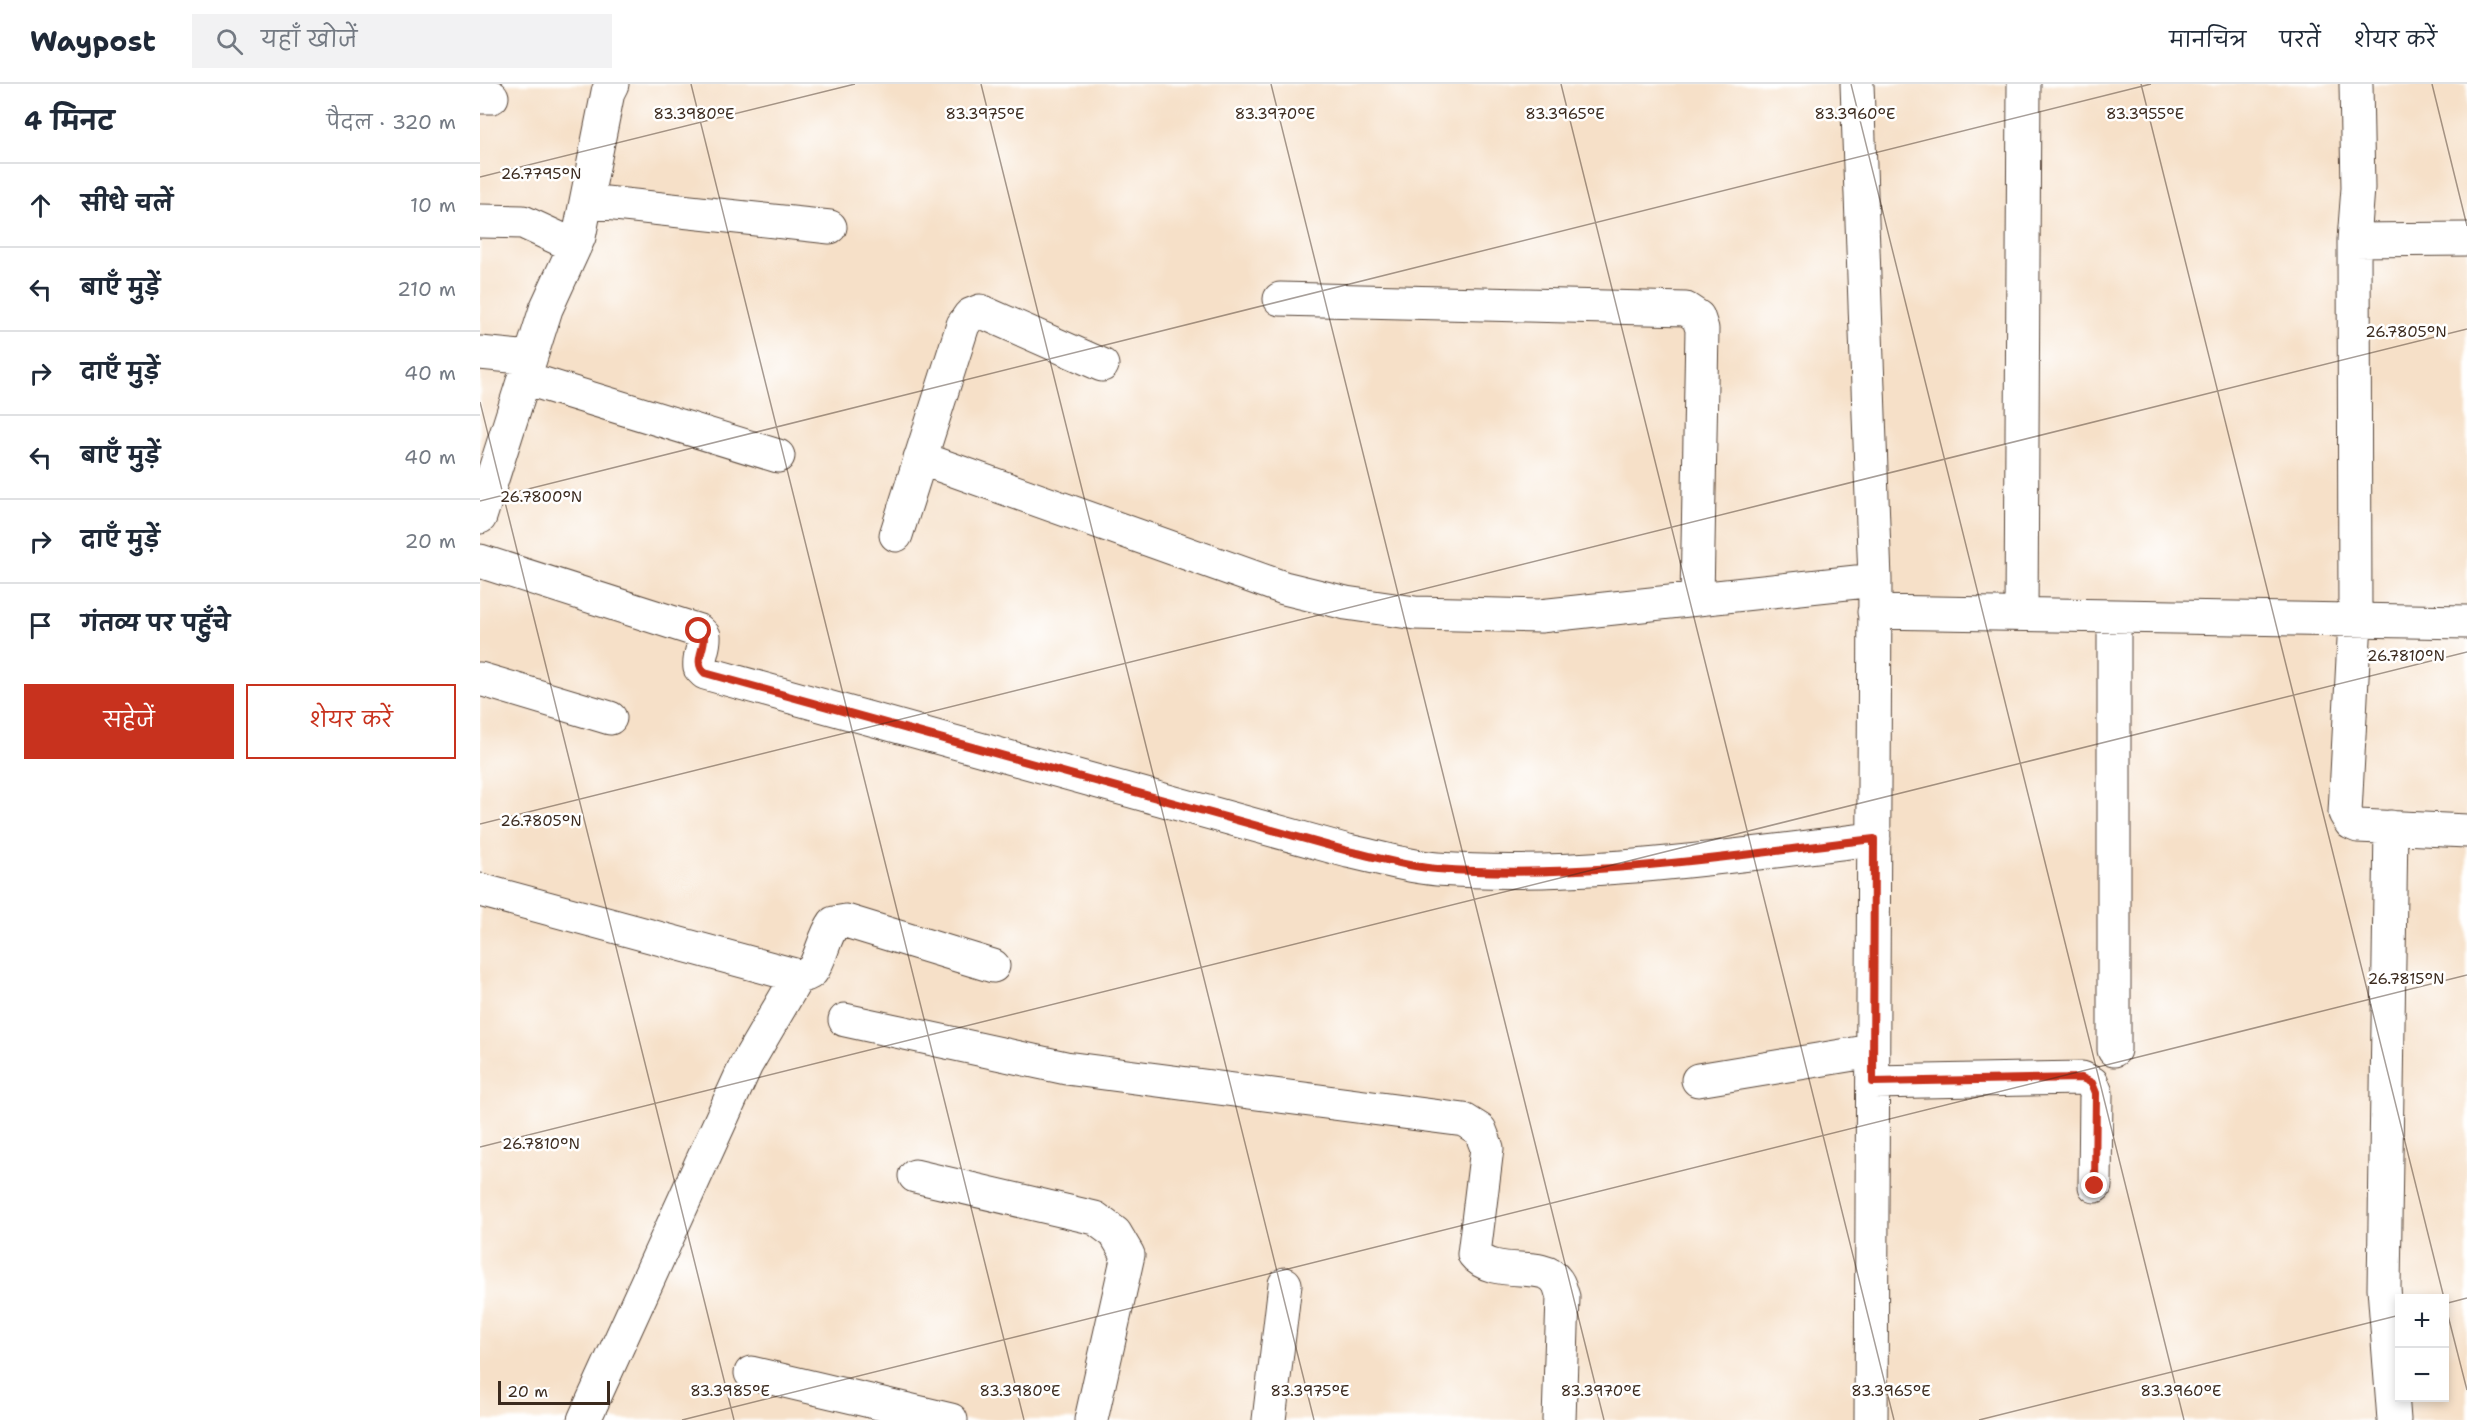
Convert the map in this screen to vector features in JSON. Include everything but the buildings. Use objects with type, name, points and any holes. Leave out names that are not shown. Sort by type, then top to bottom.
[{"type":"street","points":[[480,517],[546,309],[575,246],[587,201],[608,92],[612,84]]},
{"type":"street","points":[[1857,84],[1875,580],[1871,1420]]},
{"type":"street","points":[[2021,614],[2024,84]]},
{"type":"street","points":[[2356,84],[2358,188],[2354,240],[2355,620],[2345,813],[2351,823],[2358,826],[2467,831]]},
{"type":"street","points":[[587,201],[830,227]]},
{"type":"street","points":[[480,221],[523,222],[575,246]]},
{"type":"street","points":[[2354,240],[2467,239]]},
{"type":"street","points":[[1280,298],[1686,309],[1698,317],[1702,329],[1697,599]]},
{"type":"street","points":[[896,535],[963,325],[970,315],[980,311],[1102,365]]},
{"type":"street","points":[[480,353],[778,456]]},
{"type":"street","points":[[920,458],[1284,588],[1346,603],[1415,613],[1540,616],[1875,580]]},
{"type":"street","points":[[480,561],[699,631],[704,636],[705,642],[699,662],[700,668],[705,673],[1348,851],[1435,869],[1540,873],[1631,868],[1874,839]]},
{"type":"street","points":[[1874,612],[2467,622]]},
{"type":"street","points":[[2114,616],[2114,1050]]},
{"type":"street","points":[[480,679],[610,718]]},
{"type":"street","points":[[2391,827],[2384,1288],[2394,1420]]},
{"type":"street","points":[[480,890],[798,976],[806,975],[813,970],[826,934],[834,923],[846,921],[993,966]]},
{"type":"street","points":[[584,1420],[629,1317],[746,1065],[798,976]]},
{"type":"street","points":[[845,1020],[1066,1068],[1464,1120],[1480,1130],[1487,1148],[1474,1254],[1481,1263],[1496,1267],[1547,1272],[1556,1280],[1563,1297],[1559,1420]]},
{"type":"street","points":[[1698,1080],[1873,1066],[2082,1078],[2092,1083],[2096,1093],[2095,1186]]},
{"type":"street","points":[[915,1176],[1095,1218],[1115,1233],[1128,1255],[1091,1420]]},
{"type":"street","points":[[1269,1420],[1286,1284]]},
{"type":"street","points":[[751,1373],[951,1420]]},
{"type":"route","points":[[699,631],[704,636],[705,642],[699,662],[700,668],[705,673],[1348,851],[1435,869],[1540,873],[1631,868],[1874,839],[1873,1082],[2082,1078],[2092,1083],[2096,1093],[2095,1186]]}]
